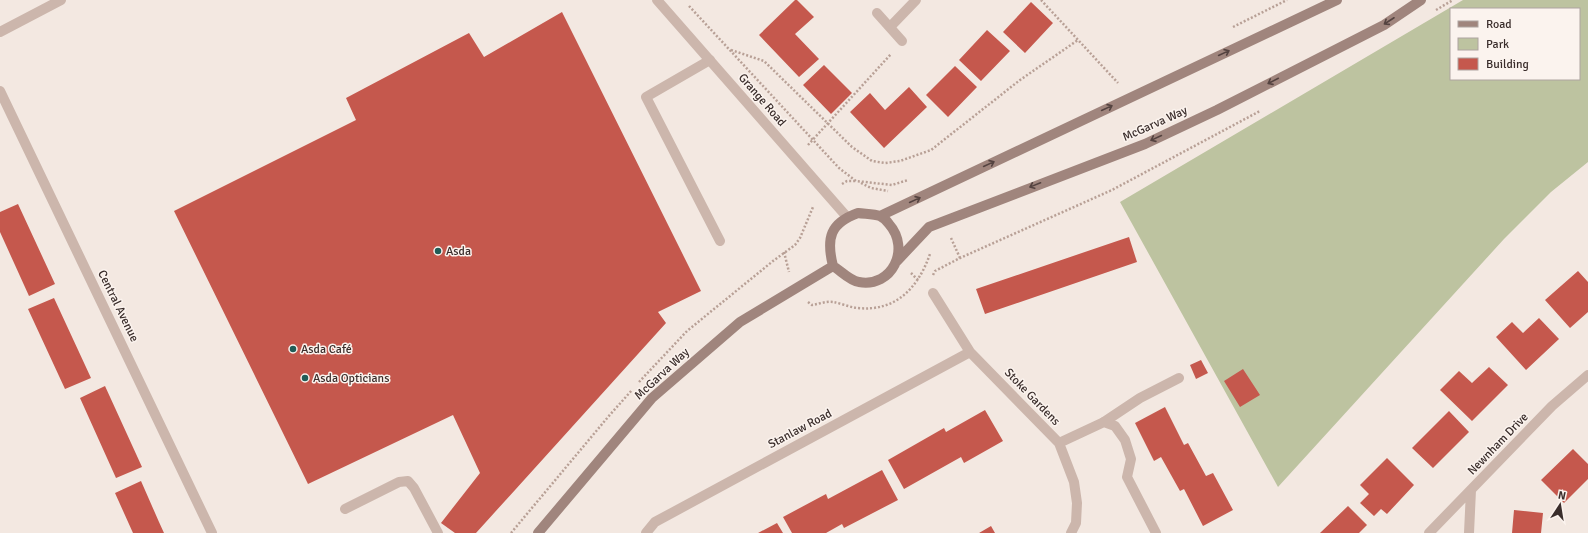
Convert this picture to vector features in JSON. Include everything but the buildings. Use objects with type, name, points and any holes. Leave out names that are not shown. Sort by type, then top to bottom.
[{"type":"street","points":[[0,32],[61,0]]},
{"type":"street","name":"Grange Road","points":[[657,0],[847,217]]},
{"type":"street","points":[[890,27],[916,0]]},
{"type":"street","points":[[880,216],[1337,0]]},
{"type":"street","name":"McGarva Way","points":[[897,261],[929,228],[1041,183],[1145,144],[1217,110],[1384,24],[1421,0]]},
{"type":"street","points":[[876,13],[902,40]]},
{"type":"street","points":[[710,60],[646,97],[720,241]]},
{"type":"street","name":"Central Avenue","points":[[0,91],[212,533]]},
{"type":"street","points":[[858,213],[880,216],[894,229],[898,241],[899,253],[897,261],[890,271],[881,279],[869,283],[857,282],[833,266],[829,242],[833,231],[841,221],[847,217],[858,213]]},
{"type":"street","name":"McGarva Way","points":[[538,533],[652,398],[740,322],[833,266]]},
{"type":"street","name":"Stoke Gardens","points":[[933,293],[970,352],[1059,443],[1074,482],[1076,496],[1076,523],[1071,533]]},
{"type":"street","name":"Stanlaw Road","points":[[646,533],[655,522],[970,352]]},
{"type":"street","name":"Newnham Drive","points":[[1429,533],[1552,406],[1588,375]]},
{"type":"street","points":[[1059,443],[1104,422],[1140,398],[1179,378]]},
{"type":"street","points":[[1104,422],[1115,426],[1125,440],[1130,459],[1127,477],[1156,533]]},
{"type":"street","points":[[345,509],[398,482],[408,481],[414,488],[438,533]]},
{"type":"street","points":[[1469,533],[1471,490]]},
{"type":"path","points":[[1041,0],[1130,97]]},
{"type":"path","points":[[689,6],[839,168],[856,181]]},
{"type":"path","points":[[796,159],[902,40]]},
{"type":"path","points":[[731,50],[764,61],[852,147],[872,161],[885,163],[900,161],[931,150],[1020,80],[1078,40]]},
{"type":"path","points":[[897,261],[933,293]]},
{"type":"green space","points":[[1463,0],[1588,0],[1588,162],[1551,192],[1504,239],[1278,487],[1120,202]]},
{"type":"place","name":"Asda","points":[[438,251]]},
{"type":"place","name":"Asda Café","points":[[293,349]]},
{"type":"place","name":"Asda Opticians","points":[[305,378]]}]
